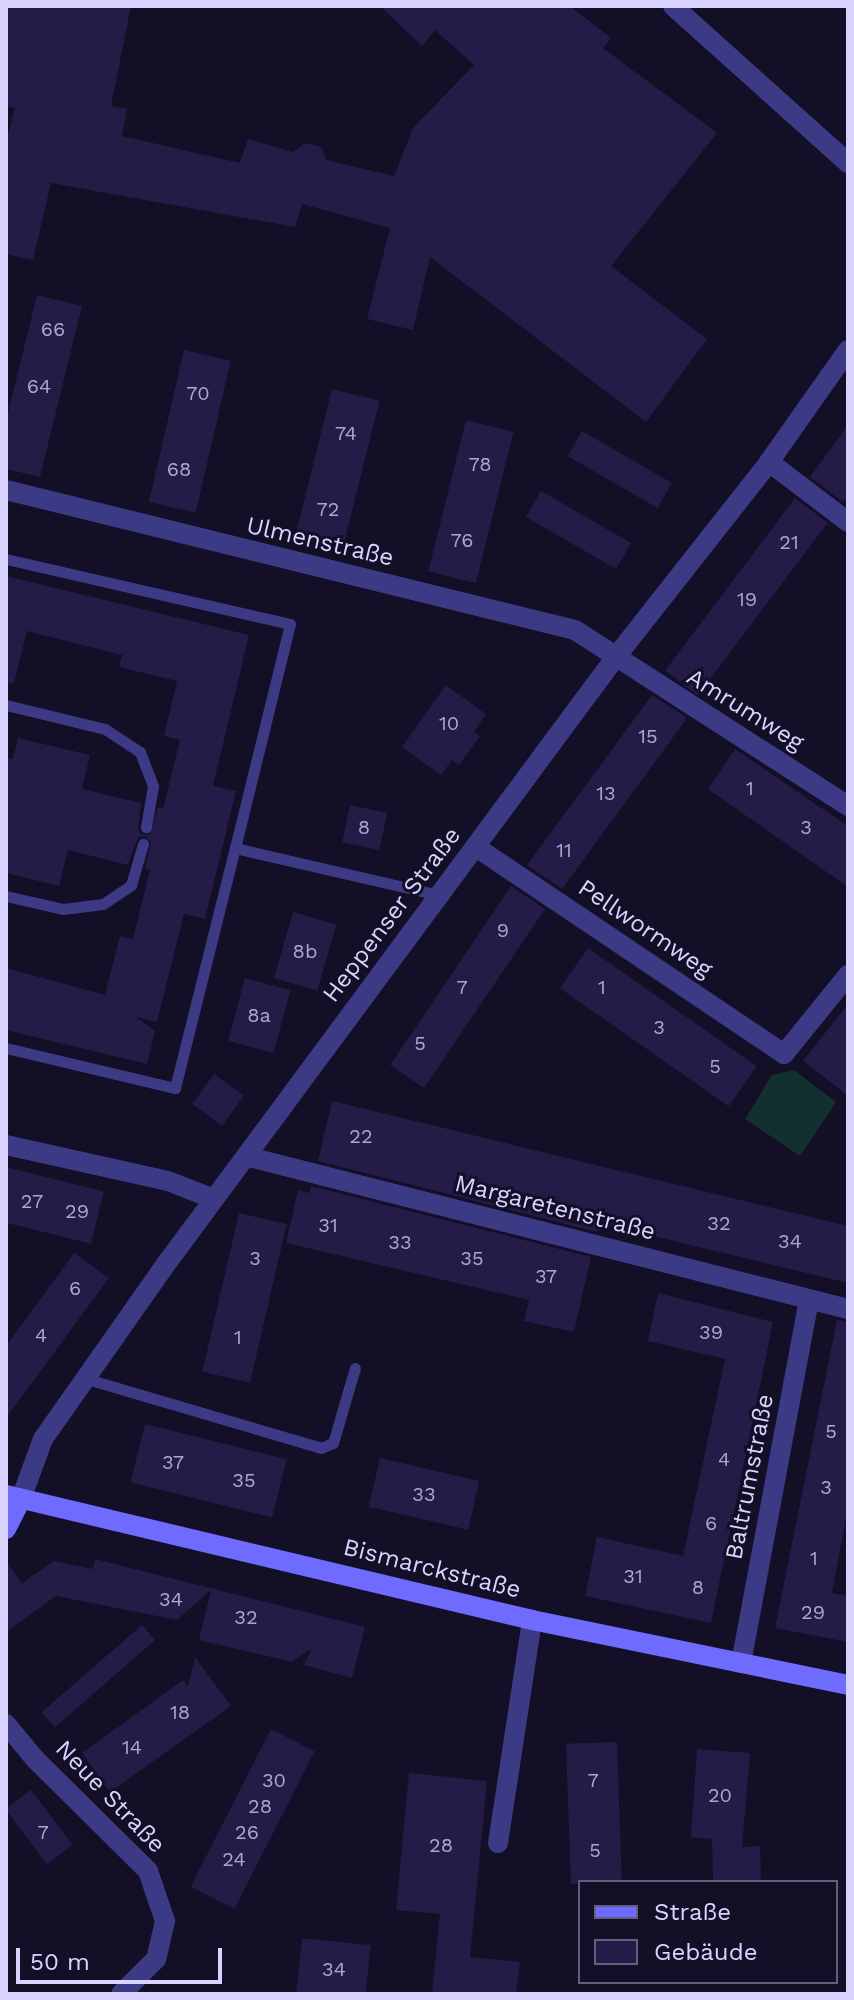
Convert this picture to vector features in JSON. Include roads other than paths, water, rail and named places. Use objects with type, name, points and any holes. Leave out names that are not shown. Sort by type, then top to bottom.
[{"type":"main road","name":"Bismarckstraße","points":[[14,1497],[532,1620],[848,1685]]},
{"type":"main road","name":"Heppenser Straße","points":[[6,1529],[14,1497]]},
{"type":"street","points":[[673,6],[848,163]]},
{"type":"street","name":"Heppenser Straße","points":[[14,1497],[43,1439],[214,1199],[249,1157],[615,658],[769,462],[848,350]]},
{"type":"street","points":[[769,462],[848,522]]},
{"type":"street","name":"Ulmenstraße","points":[[6,490],[575,630],[615,658]]},
{"type":"street","name":"Amrumweg","points":[[615,658],[848,806]]},
{"type":"street","name":"Pellwormweg","points":[[476,847],[784,1054],[848,975]]},
{"type":"street","points":[[6,1145],[168,1181],[214,1199]]},
{"type":"street","name":"Margaretenstraße","points":[[249,1157],[848,1309]]},
{"type":"street","name":"Baltrumstraße","points":[[741,1663],[809,1301]]},
{"type":"street","points":[[498,1843],[532,1620]]},
{"type":"street","name":"Neue Straße","points":[[6,1724],[35,1759],[148,1871],[165,1921],[156,1959],[121,1994]]},
{"type":"lane","points":[[6,559],[290,624],[175,1088],[6,1048]]},
{"type":"lane","points":[[6,705],[105,729],[140,752],[153,786],[146,827]]},
{"type":"lane","points":[[6,896],[63,909],[103,904],[131,885],[143,844]]},
{"type":"lane","points":[[235,848],[439,895]]},
{"type":"lane","points":[[87,1379],[321,1448],[333,1443],[355,1368]]}]
